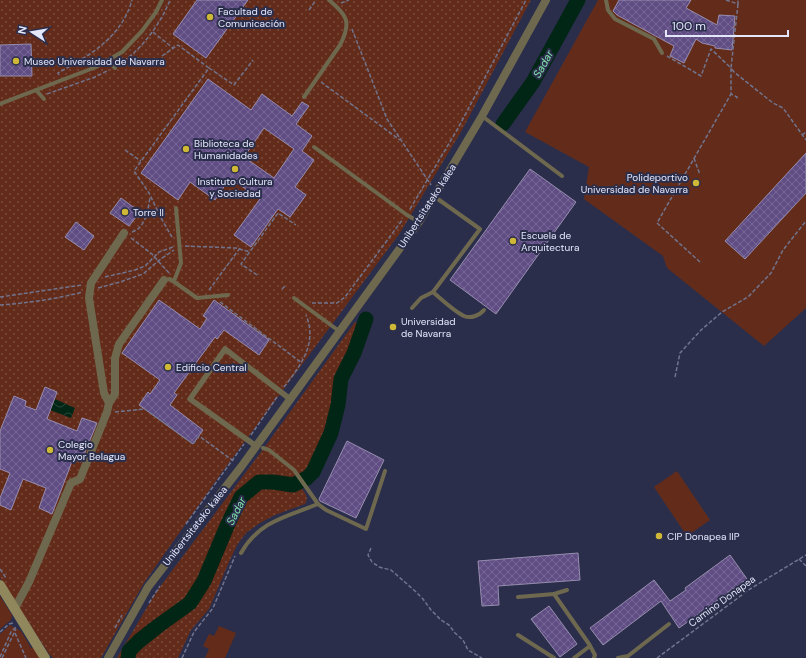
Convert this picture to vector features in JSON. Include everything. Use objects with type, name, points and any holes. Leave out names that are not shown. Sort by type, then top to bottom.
[{"type":"main road","points":[[0,586],[45,658]]},
{"type":"street","name":"Unibertsitateko kalea","points":[[108,658],[148,587],[241,466],[260,447],[290,399],[419,222],[434,193],[482,116],[546,0]]},
{"type":"street","points":[[109,403],[104,393],[89,290],[91,283],[124,233]]},
{"type":"street","points":[[14,608],[28,582],[71,483],[80,480],[107,412],[109,403],[115,394],[114,358],[119,344],[169,280]]},
{"type":"street","points":[[260,447],[247,440],[190,399],[225,349],[290,399]]},
{"type":"lane","points":[[0,104],[108,61],[122,52],[133,42],[156,12],[162,0]]},
{"type":"lane","points":[[304,97],[345,36],[347,27],[346,18],[341,10],[328,0]]},
{"type":"lane","points":[[606,0],[608,10],[615,19],[654,38],[662,53]]},
{"type":"lane","points":[[108,61],[115,68]]},
{"type":"lane","points":[[36,90],[44,99]]},
{"type":"lane","points":[[482,116],[562,176]]},
{"type":"lane","points":[[314,147],[407,215],[419,222]]},
{"type":"lane","points":[[412,308],[421,298],[433,292],[480,229],[434,193]]},
{"type":"lane","points":[[176,208],[181,263],[169,280],[197,298],[228,295]]},
{"type":"lane","points":[[433,292],[465,317],[481,314],[484,310]]},
{"type":"lane","points":[[294,298],[339,331]]},
{"type":"lane","points":[[260,447],[269,450],[294,470],[318,504],[326,510],[366,529],[385,471]]},
{"type":"lane","points":[[239,553],[246,543],[262,528],[275,520],[318,504]]},
{"type":"lane","points":[[518,596],[554,594],[567,590]]},
{"type":"lane","points":[[554,594],[590,646],[595,656],[594,658]]},
{"type":"lane","points":[[618,658],[628,656],[669,624]]},
{"type":"lane","points":[[518,635],[554,658]]},
{"type":"lane","points":[[574,658],[590,646]]},
{"type":"path","points":[[61,81],[58,73],[93,52],[114,34],[126,16],[132,0]]},
{"type":"path","points":[[309,10],[316,0]]},
{"type":"path","points":[[336,6],[350,0]]},
{"type":"path","points":[[299,301],[318,304],[332,304],[341,301],[407,215],[457,130],[526,0]]},
{"type":"path","points":[[726,0],[738,4]]},
{"type":"path","points":[[700,262],[657,223],[731,94],[731,68],[738,0]]},
{"type":"path","points":[[346,18],[351,27],[387,119],[427,179],[434,193]]},
{"type":"path","points":[[152,31],[173,48]]},
{"type":"path","points":[[162,56],[178,45],[234,85],[253,60]]},
{"type":"path","points":[[662,53],[701,76],[712,49],[734,72],[773,103],[783,108],[806,140]]},
{"type":"path","points":[[209,68],[134,171],[150,197],[160,218],[175,242],[180,246],[240,248],[250,252]]},
{"type":"path","points":[[317,78],[402,142]]},
{"type":"path","points":[[731,94],[737,97],[737,100]]},
{"type":"path","points":[[802,134],[806,132]]},
{"type":"path","points":[[125,150],[141,161]]},
{"type":"path","points":[[694,158],[700,175]]},
{"type":"path","points":[[124,233],[134,232],[142,224],[148,215],[150,197]]},
{"type":"path","points":[[257,275],[241,264],[278,213],[296,225]]},
{"type":"path","points":[[675,377],[680,353],[701,330],[722,312],[748,297],[753,292],[771,273],[782,250],[806,221]]},
{"type":"path","points":[[124,233],[152,254],[169,271],[169,280]]},
{"type":"path","points":[[204,297],[240,248]]},
{"type":"path","points":[[282,289],[286,285]]},
{"type":"path","points":[[212,296],[302,363]]},
{"type":"path","points":[[231,460],[302,363],[309,342],[310,329],[299,301]]},
{"type":"path","points":[[107,412],[144,409],[193,444],[199,436],[241,466]]},
{"type":"path","points":[[371,548],[368,555],[372,562],[379,567],[391,570],[423,599],[441,620],[449,625],[463,640],[468,650],[482,658]]},
{"type":"path","points":[[182,658],[194,632],[213,608],[239,553]]},
{"type":"path","name":"Camino Donapea","points":[[657,658],[750,589],[806,555]]},
{"type":"path","points":[[799,560],[806,566]]},
{"type":"path","points":[[148,604],[160,586]]},
{"type":"path","points":[[0,632],[9,624],[18,624],[12,632],[1,658]]},
{"type":"path","points":[[1,658],[15,633],[26,658]]},
{"type":"shaded area","points":[[0,0],[531,0],[461,132],[400,233],[220,475],[144,583],[101,658],[53,658],[0,578]]},
{"type":"shaded area","name":"Polideportivo Universidad de Navarra","points":[[598,0],[806,0],[806,308],[764,346],[667,268],[663,256],[584,199],[589,167],[525,132]]},
{"type":"shaded area","points":[[355,322],[361,326],[355,340],[338,369],[335,381],[334,403],[328,427],[302,489],[307,498],[305,504],[275,515],[246,533],[237,545],[209,609],[191,630],[178,658],[117,658],[156,592],[264,448]]},
{"type":"shaded area","points":[[677,471],[710,520],[687,536],[654,487]]},
{"type":"shaded area","points":[[0,596],[12,615],[11,620],[0,629]]},
{"type":"shaded area","points":[[10,625],[21,631],[31,648],[34,647],[41,658],[0,658],[0,634]]},
{"type":"shaded area","points":[[219,626],[236,633],[225,658],[205,658],[209,649],[203,646],[209,634],[214,636]]},
{"type":"water","points":[[55,399],[75,408],[71,418],[50,410]]},
{"type":"building","name":"Facultad de Comunicación","points":[[197,0],[248,0],[206,58],[173,34]]},
{"type":"building","points":[[619,0],[691,0],[686,8],[717,25],[719,15],[735,16],[732,50],[715,48],[715,46],[702,43],[696,39],[684,63],[670,56],[674,46],[617,15],[613,11]]},
{"type":"building","name":"Museo Universidad de Navarra","points":[[31,44],[32,76],[0,76],[0,45]]},
{"type":"building","points":[[208,79],[251,110],[262,94],[292,116],[302,102],[309,106],[296,124],[312,136],[302,151],[314,160],[295,187],[306,195],[290,217],[278,209],[251,247],[234,235],[260,199],[230,178],[215,200],[190,182],[178,200],[141,173]],"holes":[[[264,128],[294,149],[274,178],[244,157]]]},
{"type":"building","points":[[806,153],[806,193],[745,259],[725,241]]},
{"type":"building","name":"Escuela de Arquitectura","points":[[530,169],[576,202],[496,314],[450,280]]},
{"type":"building","name":"Torre II","points":[[121,198],[140,212],[129,226],[110,213]]},
{"type":"building","points":[[76,222],[94,236],[84,250],[65,237]]},
{"type":"building","name":"Edificio Central","points":[[159,300],[200,329],[207,318],[203,316],[214,300],[269,340],[259,355],[224,330],[217,339],[215,337],[174,393],[177,395],[170,405],[203,430],[193,444],[139,405],[148,392],[150,394],[160,380],[122,353]]},
{"type":"building","name":"Colegio Mayor Belagua","points":[[45,387],[57,392],[47,419],[77,431],[82,418],[97,423],[81,462],[73,459],[52,514],[39,508],[46,488],[23,479],[11,510],[0,505],[0,498],[10,473],[0,469],[0,431],[14,396],[26,401],[25,406],[36,410]]},
{"type":"building","points":[[347,441],[384,460],[356,518],[320,501],[319,499]]},
{"type":"building","points":[[578,553],[580,580],[498,586],[499,605],[482,606],[478,561]]},
{"type":"building","points":[[730,555],[747,579],[679,628],[661,601],[603,645],[590,628],[654,580],[670,601]]},
{"type":"building","points":[[549,606],[577,644],[560,657],[531,619]]},
{"type":"waterway","name":"Sadar","points":[[503,124],[533,82],[578,0]]},
{"type":"waterway","name":"Sadar","points":[[128,658],[129,651],[139,641],[190,603],[204,581],[241,497],[259,482],[273,482],[293,485],[307,478],[313,472],[331,433],[338,405],[341,379],[354,353],[366,319]]},
{"type":"place","name":"Facultad de Comunicación","points":[[210,17]]},
{"type":"place","name":"Museo Universidad de Navarra","points":[[16,61]]},
{"type":"place","name":"Biblioteca de Humanidades","points":[[186,149]]},
{"type":"place","name":"Instituto Cultura y Sociedad","points":[[235,169]]},
{"type":"place","name":"Polideportivo Universidad de Navarra","points":[[696,183]]},
{"type":"place","name":"Torre II","points":[[125,212]]},
{"type":"place","name":"Escuela de Arquitectura","points":[[513,241]]},
{"type":"place","name":"Universidad de Navarra","points":[[393,327]]},
{"type":"place","name":"Edificio Central","points":[[168,367]]},
{"type":"place","name":"Colegio Mayor Belagua","points":[[50,450]]},
{"type":"place","name":"CIP Donapea IIP","points":[[659,536]]}]
